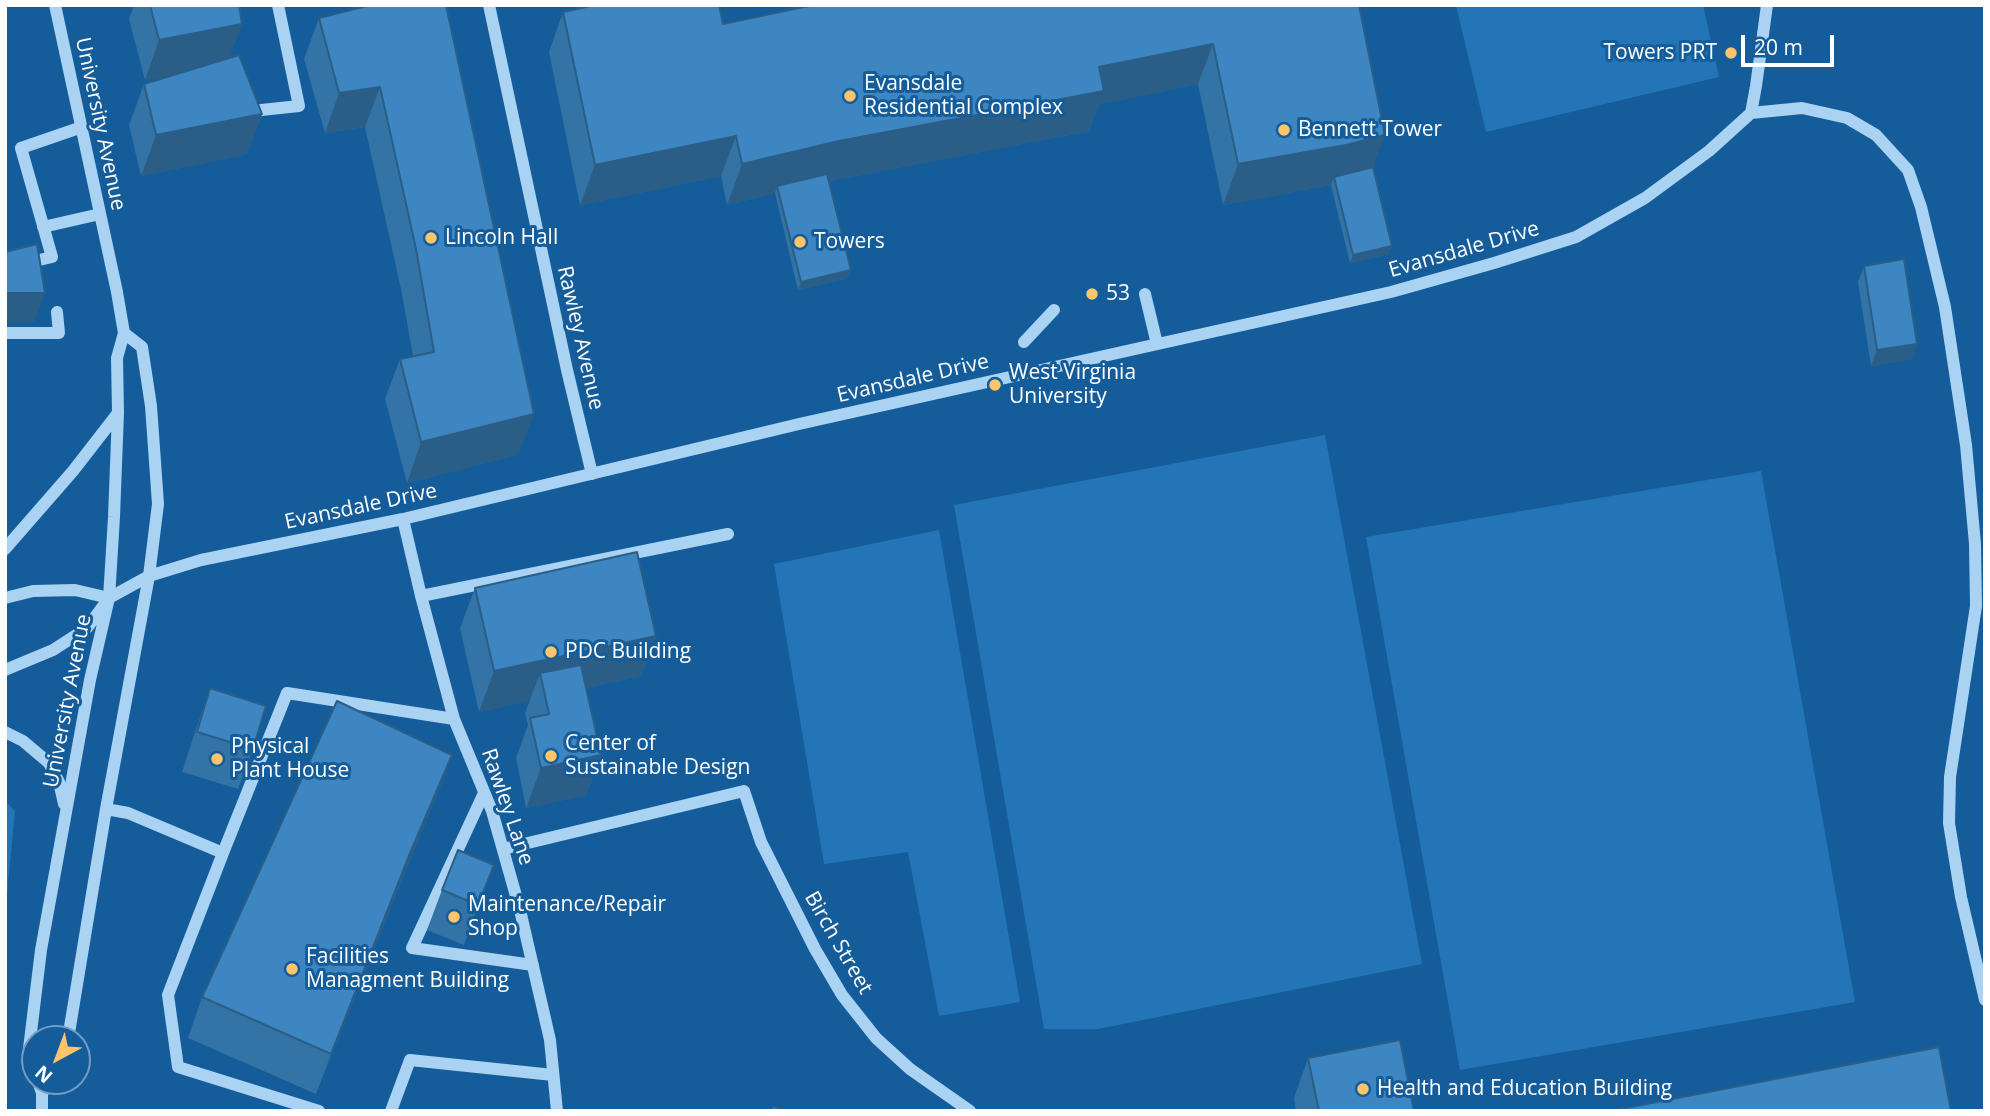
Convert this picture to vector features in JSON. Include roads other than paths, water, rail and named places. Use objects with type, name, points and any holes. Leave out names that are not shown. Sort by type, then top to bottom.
[{"type":"street","name":"University Avenue","points":[[32,1025],[41,950],[65,811],[109,598],[118,413],[117,358],[124,333],[56,5]]},
{"type":"street","points":[[252,111],[299,106],[278,5]]},
{"type":"street","name":"Rawley Avenue","points":[[489,5],[566,370],[592,474]]},
{"type":"street","points":[[1767,5],[1751,113],[1801,108],[1847,118],[1876,135],[1908,170],[1921,207],[1945,307],[1966,445],[1975,544],[1976,606],[1950,777],[1949,823],[1961,897],[1985,1000]]},
{"type":"street","name":"Evansdale Drive","points":[[109,598],[149,576],[212,557],[403,519],[799,424],[1391,292],[1494,263],[1576,237],[1645,198],[1709,151],[1751,113]]},
{"type":"street","points":[[5,268],[52,257],[21,148],[82,127]]},
{"type":"street","points":[[43,227],[100,214]]},
{"type":"street","points":[[1144,294],[1157,344]]},
{"type":"street","points":[[1024,342],[1054,310]]},
{"type":"street","points":[[5,332],[59,333],[57,312]]},
{"type":"street","name":"University Avenue","points":[[70,1025],[106,809],[149,576],[158,504],[151,406],[142,347],[124,333]]},
{"type":"street","points":[[5,549],[73,471],[118,413]]},
{"type":"street","name":"Rawley Lane","points":[[403,519],[454,719],[484,793],[520,910],[550,1040],[557,1111]]},
{"type":"street","points":[[421,596],[728,534]]},
{"type":"street","points":[[5,598],[33,591],[75,590],[109,598],[87,628],[53,650],[5,670]]},
{"type":"street","points":[[319,1111],[178,1067],[168,995],[287,693],[454,719]]},
{"type":"street","points":[[5,732],[23,741],[48,763],[59,782],[65,811]]},
{"type":"street","name":"Birch Street","points":[[503,849],[744,791],[761,842],[815,949],[842,995],[876,1038],[901,1061],[970,1111]]},
{"type":"street","points":[[484,793],[412,948],[533,965]]},
{"type":"street","points":[[106,809],[128,813],[223,853]]},
{"type":"street","points":[[391,1111],[410,1059],[553,1075]]},
{"type":"place","name":"Towers PRT","points":[[1731,53]]},
{"type":"place","name":"Evansdale Residential Complex","points":[[850,96]]},
{"type":"place","name":"Bennett Tower","points":[[1284,130]]},
{"type":"place","name":"Lincoln Hall","points":[[431,238]]},
{"type":"place","name":"Towers","points":[[800,242]]},
{"type":"place","name":"53","points":[[1092,294]]},
{"type":"place","name":"West Virginia University","points":[[995,385]]},
{"type":"place","name":"PDC Building","points":[[551,652]]},
{"type":"place","name":"Center of Sustainable Design","points":[[551,756]]},
{"type":"place","name":"Physical Plant House","points":[[217,759]]},
{"type":"place","name":"Maintenance/Repair Shop","points":[[454,917]]},
{"type":"place","name":"Facilities Managment Building","points":[[292,969]]},
{"type":"place","name":"Health and Education Building","points":[[1363,1089]]}]
